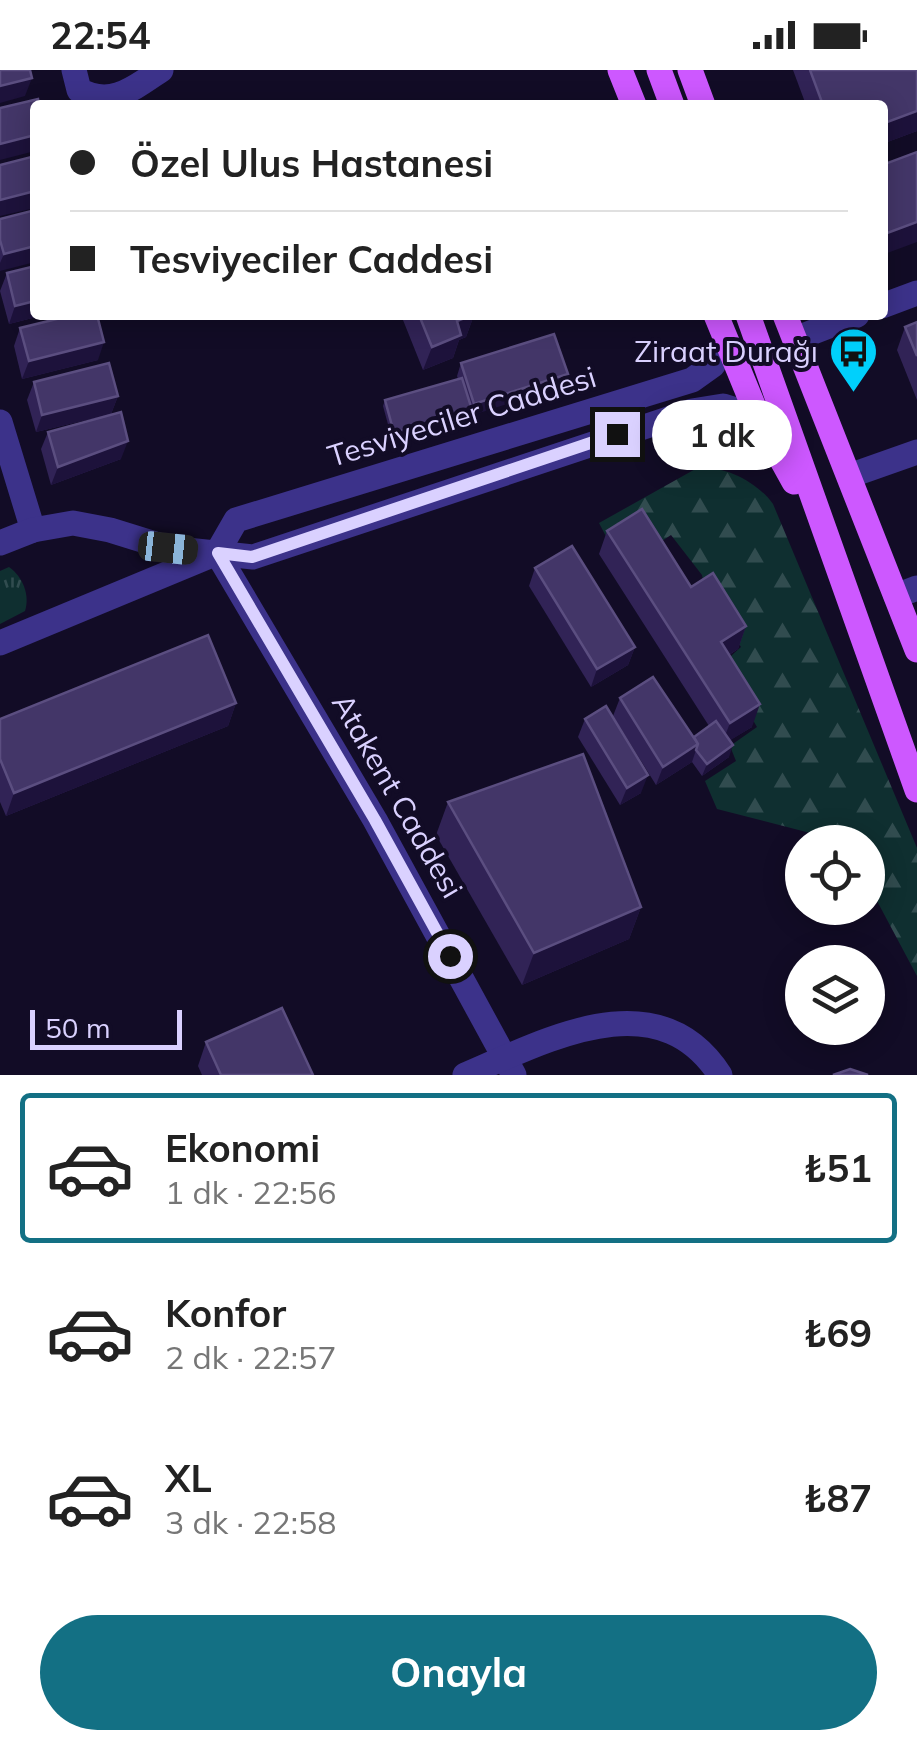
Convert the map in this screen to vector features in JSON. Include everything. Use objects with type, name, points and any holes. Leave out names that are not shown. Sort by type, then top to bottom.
[{"type":"main road","points":[[620,70],[632,100]]},
{"type":"main road","points":[[659,70],[670,100]]},
{"type":"main road","points":[[690,70],[701,100]]},
{"type":"main road","points":[[708,70],[718,100]]},
{"type":"main road","points":[[718,320],[758,417],[830,547]]},
{"type":"main road","points":[[750,320],[917,790]]},
{"type":"main road","points":[[790,327],[849,476],[909,609],[917,650]]},
{"type":"street","points":[[74,70],[79,90],[106,98],[126,94],[161,70]]},
{"type":"street","points":[[888,304],[917,292]]},
{"type":"street","points":[[790,327],[830,320]]},
{"type":"street","name":"Tesviyeciler Caddesi","points":[[218,553],[236,520],[692,380],[713,365],[727,342]]},
{"type":"street","name":"Tesviyeciler Caddesi","points":[[0,643],[218,553],[252,557],[692,410],[723,406],[758,417]]},
{"type":"street","points":[[0,422],[34,530]]},
{"type":"street","points":[[849,476],[917,452]]},
{"type":"street","points":[[0,543],[34,530],[73,522],[168,548],[218,553]]},
{"type":"street","name":"Atakent Caddesi","points":[[218,553],[375,820],[510,1066]]},
{"type":"street","points":[[465,1075],[510,1066],[576,1032],[626,1022],[658,1024],[688,1039],[704,1052],[720,1075]]},
{"type":"green space","points":[[699,467],[740,477],[773,504],[917,848],[917,976],[885,916],[885,825],[785,827],[717,809],[705,781],[736,761],[730,746],[757,727],[721,665],[741,647],[705,591],[702,575],[671,535],[651,548],[609,542],[599,523]]},
{"type":"green space","points":[[9,567],[18,576],[27,599],[25,611],[0,624],[0,571]]},
{"type":"building","points":[[0,70],[30,70],[32,78],[0,86]]},
{"type":"building","points":[[810,70],[917,70],[917,111],[888,122],[888,100],[821,100]]},
{"type":"building","points":[[30,101],[30,136],[0,144],[0,108]]},
{"type":"building","points":[[917,152],[917,222],[888,233],[888,163]]},
{"type":"building","points":[[30,157],[30,192],[0,200],[0,165]]},
{"type":"building","points":[[30,211],[30,247],[4,254],[0,219]]},
{"type":"building","points":[[30,267],[30,302],[15,306],[7,273]]},
{"type":"building","points":[[53,320],[98,320],[104,342],[29,361],[20,328]]},
{"type":"building","points":[[421,320],[460,320],[461,335],[432,347]]},
{"type":"building","points":[[917,322],[917,356],[905,327]]},
{"type":"building","points":[[554,334],[568,374],[474,404],[461,363]]},
{"type":"building","points":[[109,363],[118,396],[42,415],[34,382]]},
{"type":"building","points":[[462,378],[472,410],[394,433],[385,400]]},
{"type":"building","points":[[121,412],[128,441],[58,467],[48,432]]},
{"type":"building","points":[[642,509],[691,587],[713,573],[746,626],[721,642],[760,704],[730,723],[607,531]]},
{"type":"building","points":[[572,546],[635,647],[597,669],[535,568]]},
{"type":"building","points":[[208,635],[236,703],[14,793],[0,759],[0,719]]},
{"type":"building","points":[[653,677],[698,744],[663,767],[620,698]]},
{"type":"building","points":[[606,706],[648,775],[627,788],[585,719]]},
{"type":"building","points":[[716,721],[733,745],[707,764],[696,750],[694,737]]},
{"type":"building","points":[[583,754],[641,907],[534,953],[448,802]]},
{"type":"building","points":[[282,1008],[313,1075],[221,1075],[206,1042]]},
{"type":"building","points":[[850,1069],[868,1075],[833,1075]]},
{"type":"place","name":"Ziraat Durağı","points":[[853,394]]},
{"type":"route","points":[[450,956],[218,553],[252,557],[617,434]]}]
